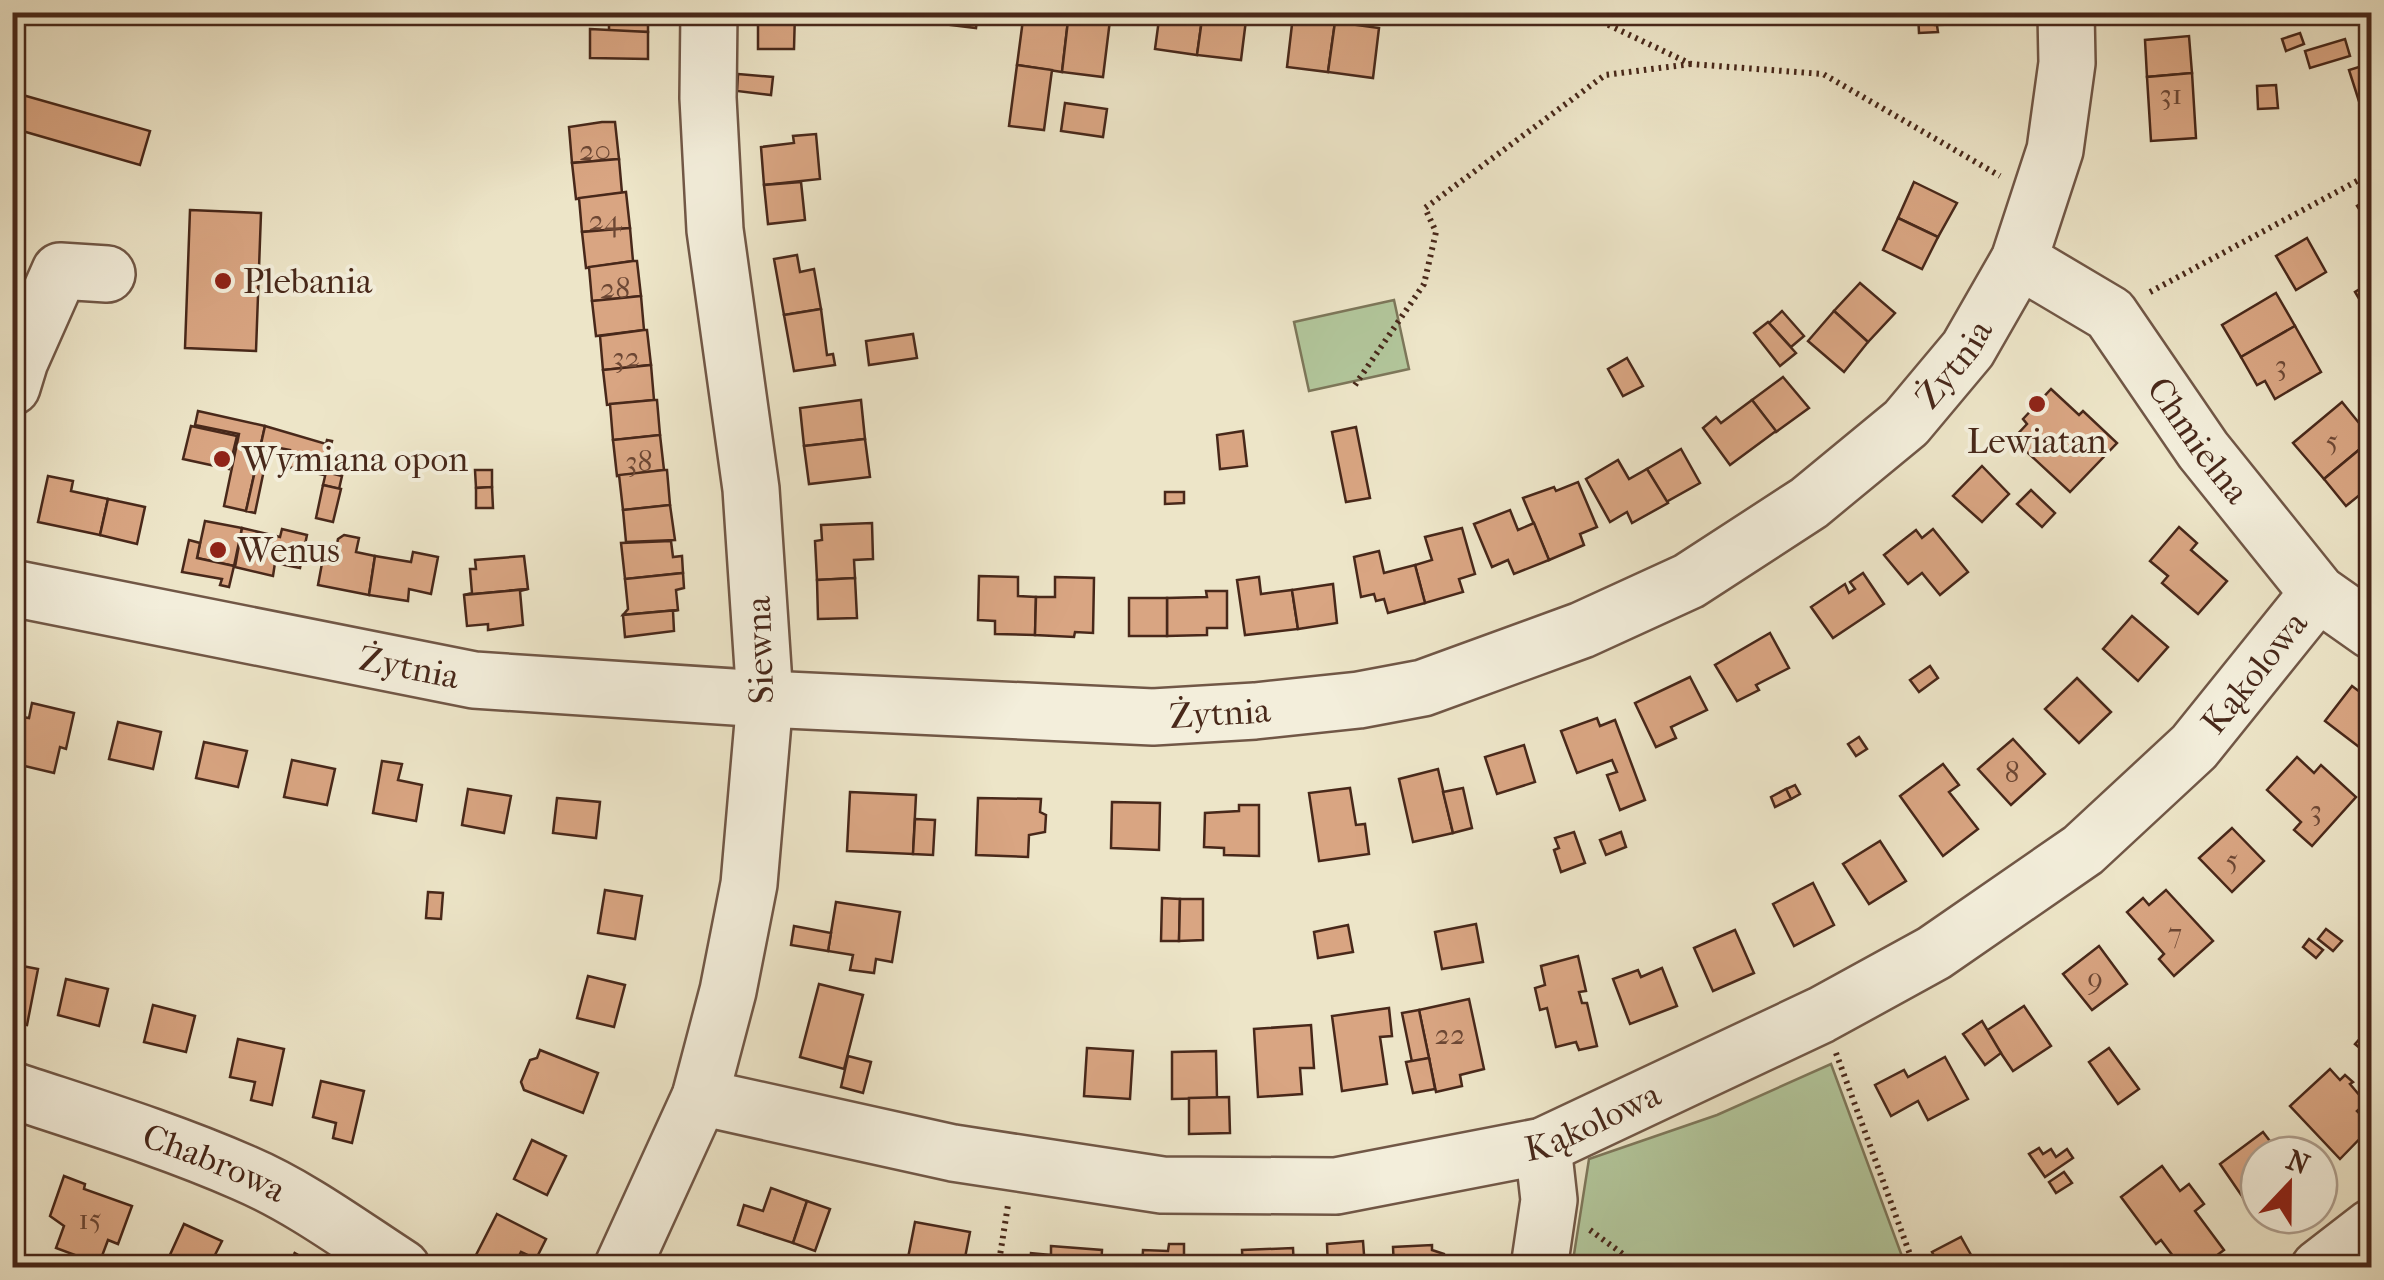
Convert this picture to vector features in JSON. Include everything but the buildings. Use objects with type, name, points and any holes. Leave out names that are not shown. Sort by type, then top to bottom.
[{"type":"street","name":"Siewna","points":[[622,1268],[700,1096],[728,991],[749,884],[765,699],[751,489],[715,230],[708,98],[709,12]]},
{"type":"street","name":"Żytnia","points":[[12,588],[474,680],[765,699],[1153,717],[1254,712],[1424,688],[1582,630],[1689,580],[1809,503],[1906,423],[1968,349],[2019,260],[2054,150],[2068,63],[2066,12]]},
{"type":"street","name":"Chmielna","points":[[2019,260],[2110,314],[2203,450],[2318,594],[2372,631]]},
{"type":"street","points":[[12,388],[60,271],[107,274]]},
{"type":"street","name":"Kąkolowa","points":[[700,1096],[1014,1164],[1162,1184],[1336,1186],[1543,1146],[1821,1015],[1934,953],[2084,850],[2194,748],[2318,594]]},
{"type":"street","name":"Chabrowa","points":[[12,1090],[154,1137],[248,1174],[320,1214],[402,1268]]},
{"type":"street","points":[[1539,1268],[1549,1200],[1543,1146]]},
{"type":"street","points":[[2319,1268],[2372,1227]]},
{"type":"path","points":[[1581,12],[1691,64]]},
{"type":"path","points":[[1355,385],[1424,284],[1436,232],[1425,208],[1605,76],[1691,64],[1823,74],[2040,199]]},
{"type":"path","points":[[2110,314],[2372,173]]},
{"type":"path","points":[[1821,1015],[1915,1268]]},
{"type":"path","points":[[998,1268],[1014,1164]]},
{"type":"path","points":[[1549,1200],[1642,1268]]},
{"type":"green space","points":[[1394,300],[1409,369],[1309,391],[1294,322]]},
{"type":"green space","points":[[1831,1064],[1906,1267],[1572,1267],[1589,1159],[1717,1115]]},
{"type":"place","name":"Plebania","points":[[223,281]]},
{"type":"place","name":"Lewiatan","points":[[2037,404]]},
{"type":"place","name":"Wymiana opon","points":[[222,459]]},
{"type":"place","name":"Wenus","points":[[218,550]]}]
